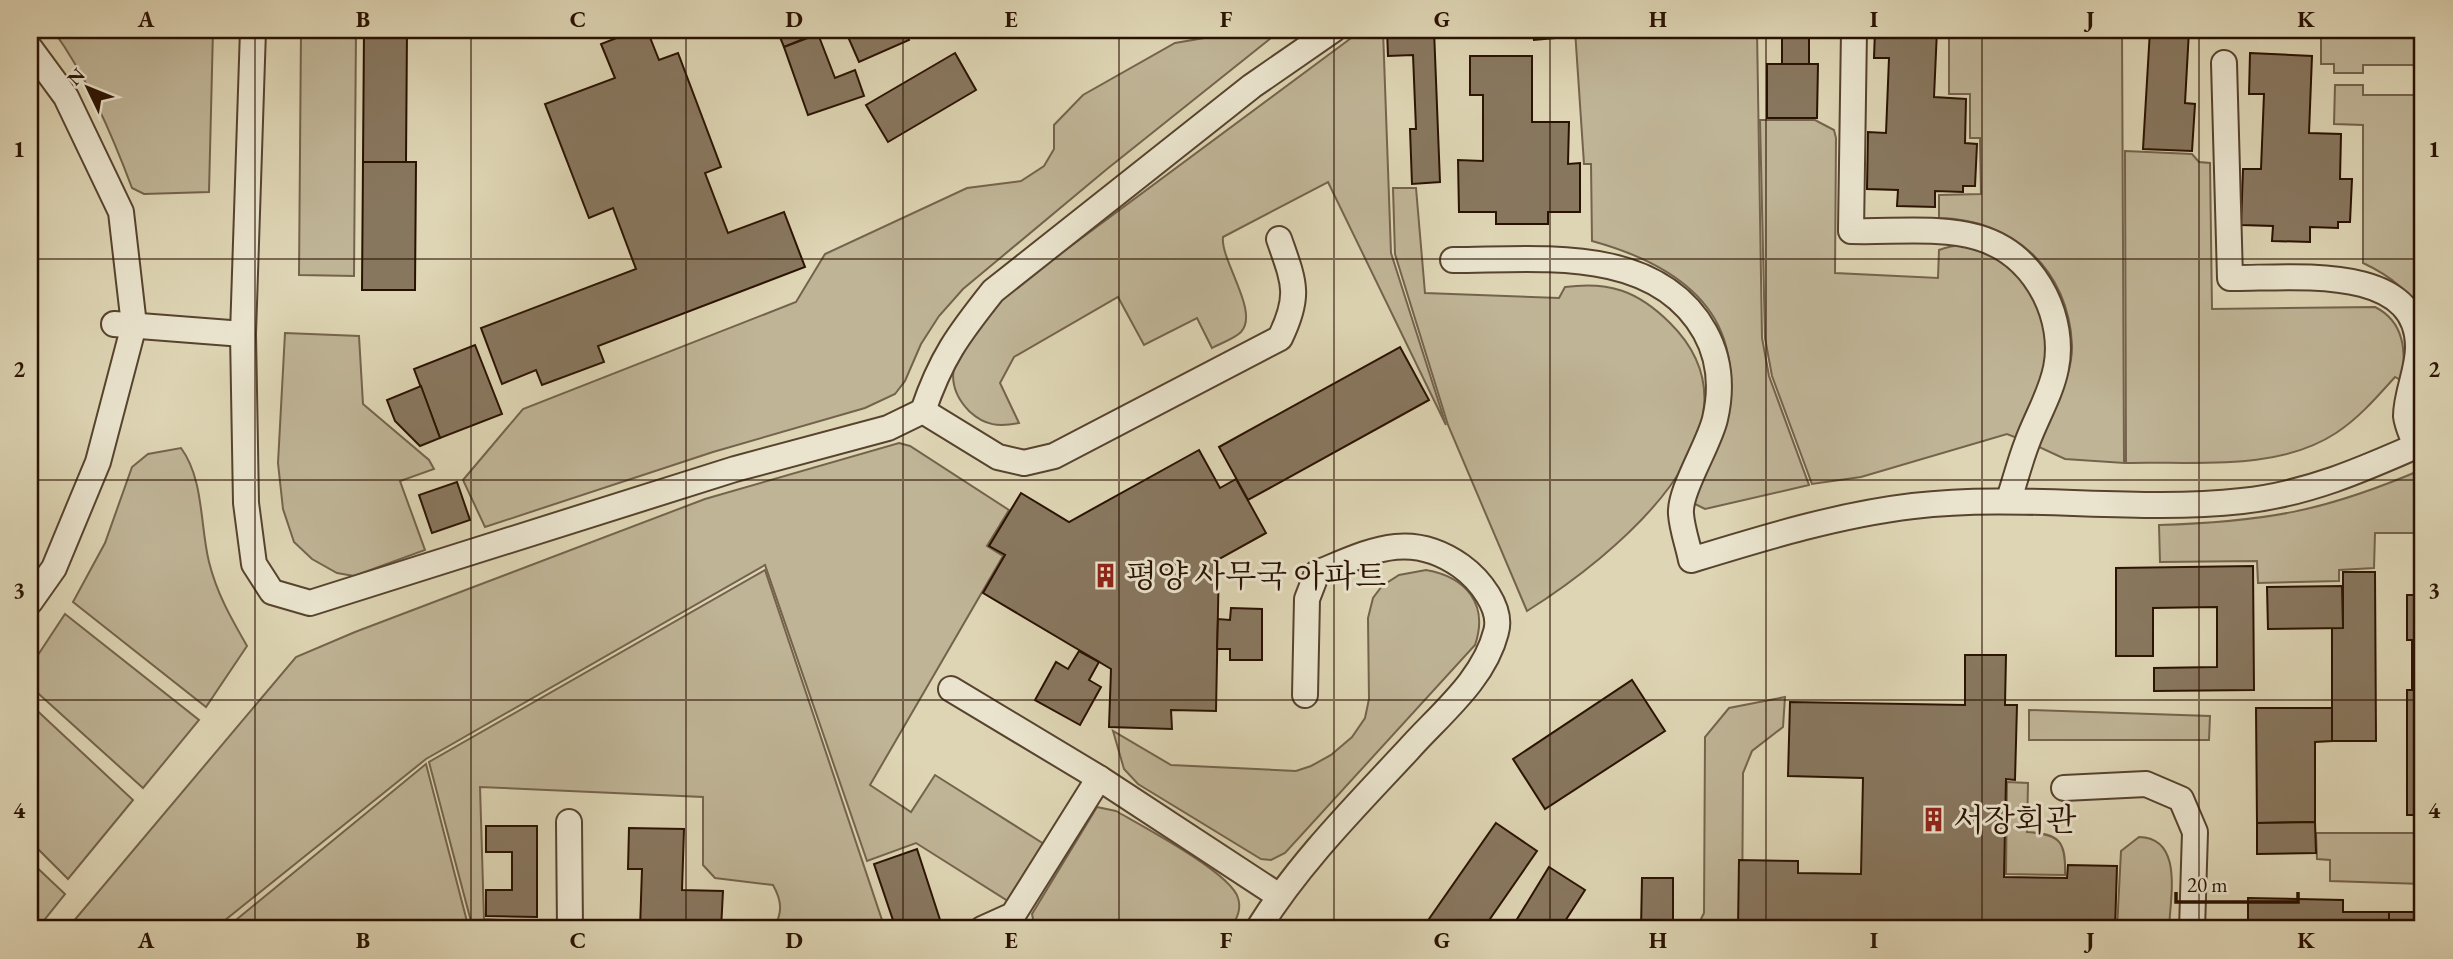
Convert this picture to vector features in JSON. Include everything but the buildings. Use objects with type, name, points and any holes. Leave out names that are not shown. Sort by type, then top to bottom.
[{"type":"lane","points":[[253,30],[243,334],[246,503],[254,565],[272,592],[310,603],[735,469],[888,428],[923,411],[938,367],[960,333],[993,291],[1252,86],[1333,30]]},
{"type":"lane","points":[[1854,30],[1851,231],[1973,234],[1994,241],[2012,253],[2037,279],[2051,307],[2058,343],[2056,368],[2009,499]]},
{"type":"lane","points":[[30,48],[66,97],[121,212],[124,325],[98,462],[54,568],[30,602]]},
{"type":"lane","points":[[1453,260],[1588,262],[1628,271],[1661,286],[1683,302],[1700,324],[1716,358],[1720,385],[1715,420],[1680,512],[1691,561],[1782,533],[1912,506],[2009,499],[2190,504],[2242,501],[2293,493],[2345,478],[2420,445],[2406,417],[2418,348],[2415,328],[2403,307],[2390,295],[2358,281],[2230,278],[2224,63]]},
{"type":"lane","points":[[923,411],[998,457],[1024,463],[1054,456],[1280,338],[1291,315],[1294,283],[1279,239]]},
{"type":"lane","points":[[124,325],[243,334]]},
{"type":"lane","points":[[1258,929],[1279,896],[1332,831],[1478,673],[1497,630],[1493,603],[1471,573],[1442,552],[1417,546],[1383,546],[1317,573],[1307,599],[1305,695]]},
{"type":"lane","points":[[951,689],[1099,778],[1279,896]]},
{"type":"lane","points":[[982,929],[1013,915],[1099,778]]},
{"type":"lane","points":[[2064,788],[2146,784],[2181,799],[2195,832],[2192,929]]},
{"type":"lane","points":[[569,822],[570,929]]},
{"type":"shaded area","points":[[53,30],[213,30],[209,192],[144,194],[132,188],[98,106]]},
{"type":"shaded area","points":[[301,30],[356,30],[354,276],[299,275]]},
{"type":"shaded area","points":[[1251,30],[1281,30],[1107,169],[963,289],[939,316],[921,344],[905,381],[895,394],[865,408],[713,452],[485,527],[463,480],[523,409],[796,302],[825,254],[967,188],[1021,181],[1044,166],[1054,149],[1054,125],[1083,95],[1175,43]]},
{"type":"shaded area","points":[[1362,30],[1383,30],[1391,253],[1446,425],[1328,182],[1223,237],[1227,259],[1246,312],[1246,323],[1235,337],[1212,348],[1197,318],[1144,345],[1118,297],[1014,357],[1000,383],[1019,423],[992,424],[969,411],[957,394],[953,376],[956,359],[964,342],[990,312],[1017,286]]},
{"type":"shaded area","points":[[1575,30],[1757,30],[1762,338],[1769,376],[1809,485],[1705,509],[1691,502],[1713,456],[1726,413],[1730,374],[1724,339],[1708,308],[1680,281],[1642,259],[1592,241],[1591,164],[1584,164]]},
{"type":"shaded area","points":[[1949,30],[2122,30],[2124,463],[2065,459],[2039,447],[2069,371],[2071,358],[2068,318],[2060,294],[2048,272],[2032,254],[2013,239],[1991,228],[1966,221],[1939,218],[1939,195],[1981,194],[1980,138],[1970,138],[1970,94],[1949,94]]},
{"type":"shaded area","points":[[2321,30],[2423,30],[2423,317],[2412,299],[2398,285],[2363,263],[2363,125],[2334,124],[2335,85],[2363,85],[2363,95],[2419,95],[2419,65],[2363,65],[2363,73],[2334,73],[2334,64],[2321,64]]},
{"type":"shaded area","points":[[1760,120],[1815,120],[1834,130],[1835,273],[1938,278],[1939,250],[1964,245],[1986,250],[2006,262],[2022,280],[2035,303],[2047,351],[2043,382],[2017,438],[2007,434],[1861,477],[1812,484],[1772,376],[1765,338]]},
{"type":"shaded area","points":[[2125,151],[2192,154],[2199,162],[2210,163],[2212,309],[2375,307],[2385,313],[2398,329],[2404,359],[2402,381],[2395,377],[2360,414],[2336,433],[2288,454],[2234,462],[2126,463]]},
{"type":"shaded area","points":[[1393,188],[1416,188],[1425,293],[1559,298],[1565,287],[1609,287],[1634,296],[1658,312],[1670,323],[1698,363],[1704,405],[1693,446],[1670,486],[1637,524],[1600,558],[1527,611],[1448,425],[1395,254]]},
{"type":"shaded area","points":[[285,333],[359,336],[363,404],[429,460],[434,469],[400,481],[425,550],[354,576],[337,573],[312,559],[294,542],[283,509],[278,463]]},
{"type":"shaded area","points":[[899,443],[910,446],[1009,510],[987,546],[1003,556],[870,785],[911,812],[935,775],[1044,844],[1008,901],[916,843],[867,861],[765,565],[426,759],[214,929],[67,929],[296,657],[705,499]]},
{"type":"shaded area","points":[[181,448],[198,488],[212,574],[225,606],[247,646],[206,707],[73,602],[105,543],[132,467],[148,454]]},
{"type":"shaded area","points":[[2423,469],[2423,533],[2375,533],[2374,568],[2339,570],[2339,581],[2258,583],[2257,561],[2160,562],[2159,525],[2231,521],[2294,512],[2356,495]]},
{"type":"shaded area","points":[[765,570],[885,929],[773,929],[780,907],[773,885],[715,878],[703,865],[703,797],[480,787],[484,919],[537,922],[537,929],[473,929],[429,762]]},
{"type":"shaded area","points":[[1426,570],[1452,579],[1471,595],[1479,617],[1475,645],[1285,853],[1271,860],[1261,859],[1138,784],[1124,769],[1113,731],[1171,765],[1296,771],[1331,755],[1352,737],[1365,718],[1369,699],[1368,618],[1373,598],[1382,586],[1399,575]]},
{"type":"shaded area","points":[[65,614],[199,720],[143,788],[30,686],[30,667]]},
{"type":"shaded area","points":[[1785,697],[1783,727],[1752,751],[1743,773],[1742,929],[1696,929],[1704,913],[1705,737],[1729,708]]},
{"type":"shaded area","points":[[30,704],[133,800],[68,879],[30,841]]},
{"type":"shaded area","points":[[2029,710],[2210,716],[2209,740],[2029,740]]},
{"type":"shaded area","points":[[426,764],[469,929],[225,929]]},
{"type":"shaded area","points":[[2007,782],[2028,783],[2027,832],[2047,835],[2059,842],[2064,854],[2065,875],[2006,874]]},
{"type":"shaded area","points":[[1097,807],[1116,811],[1184,851],[1220,876],[1232,888],[1239,902],[1238,914],[1231,929],[1035,929],[1032,914]]},
{"type":"shaded area","points":[[2316,833],[2423,833],[2423,884],[2330,881],[2330,860],[2317,859]]},
{"type":"shaded area","points":[[2139,837],[2153,840],[2163,847],[2169,858],[2172,887],[2169,929],[2117,929],[2121,851]]},
{"type":"shaded area","points":[[30,861],[65,894],[37,929],[30,929]]},
{"type":"place","name":"평양 사무국 아파트","points":[[1106,576]]},
{"type":"place","name":"서장회관","points":[[1933,820]]}]
